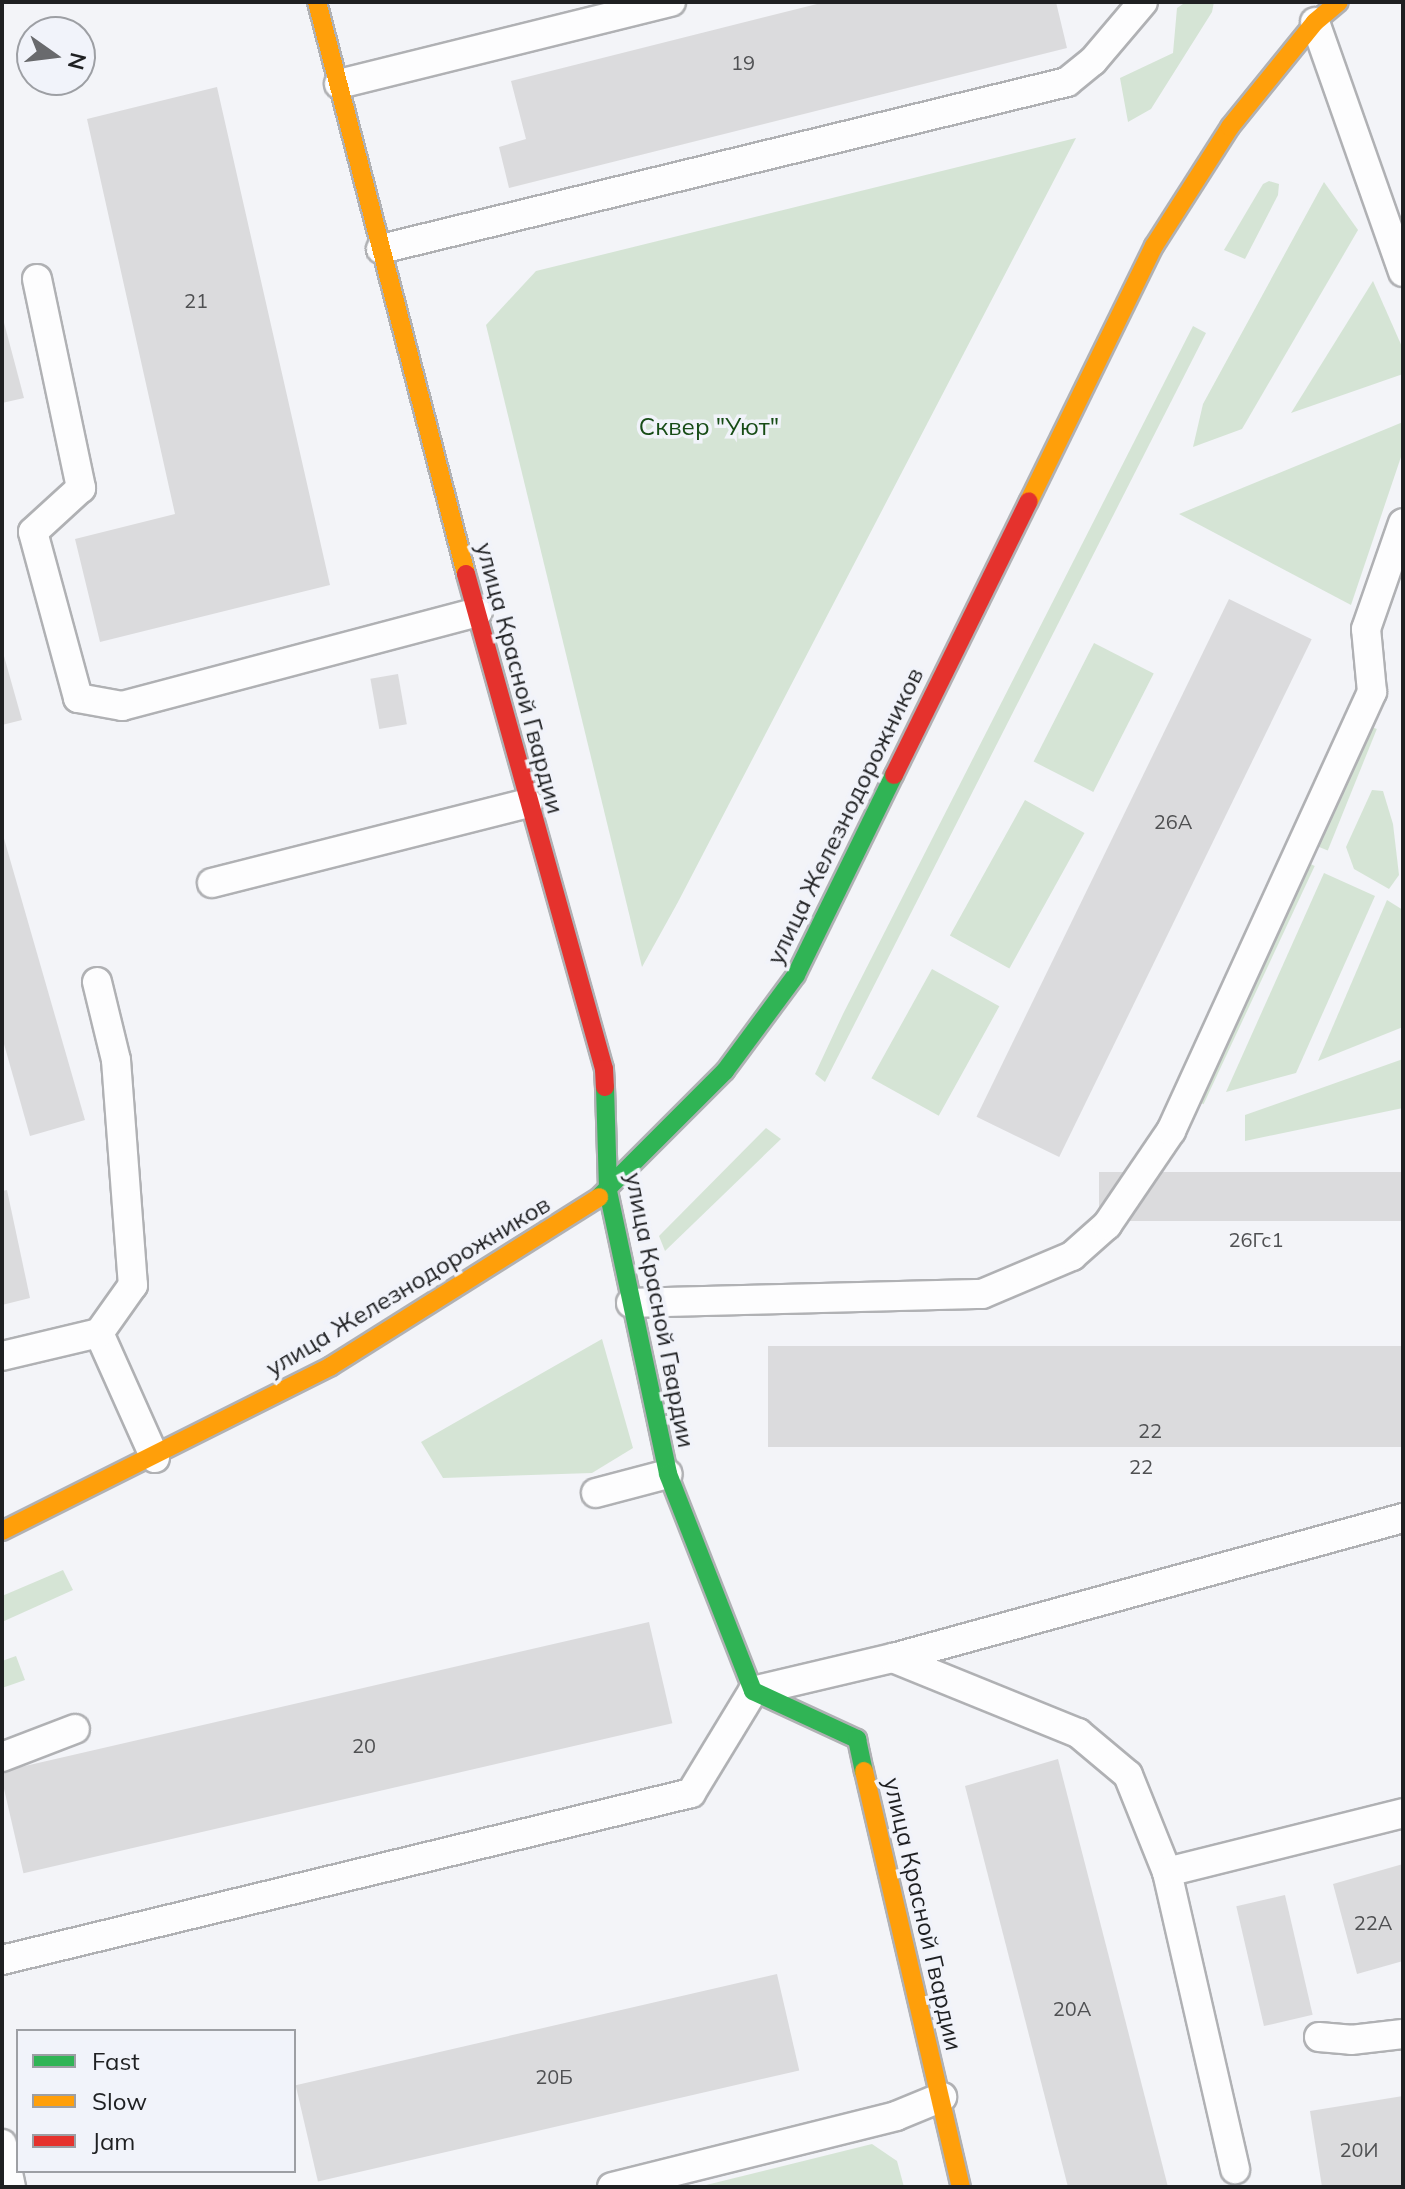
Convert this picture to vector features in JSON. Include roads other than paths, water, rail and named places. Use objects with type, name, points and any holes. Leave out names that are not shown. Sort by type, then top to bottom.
[{"type":"street","name":"улица Красной Гвардии","points":[[317,2],[414,389],[604,1069],[608,1191],[668,1474],[753,1691],[857,1739],[961,2187]]},
{"type":"street","name":"улица Железнодорожников","points":[[2,1531],[155,1458],[331,1366],[608,1191],[725,1071],[796,975],[1154,246],[1230,127],[1315,22],[1339,2]]},
{"type":"lane","points":[[339,84],[671,2]]},
{"type":"lane","points":[[381,249],[1067,82],[1093,61],[1143,2]]},
{"type":"lane","points":[[1315,22],[1403,272]]},
{"type":"lane","points":[[37,279],[81,488],[33,532],[78,698],[122,706],[478,612]]},
{"type":"lane","points":[[631,1303],[982,1294],[1072,1256],[1107,1225],[1171,1131],[1372,692],[1366,629],[1403,523]]},
{"type":"lane","points":[[212,883],[528,803]]},
{"type":"lane","points":[[2,1356],[99,1333],[133,1285],[116,1060],[97,982]]},
{"type":"lane","points":[[99,1333],[155,1458]]},
{"type":"lane","points":[[596,1493],[668,1474]]},
{"type":"lane","points":[[2,1960],[691,1793],[753,1691],[893,1658],[1403,1518]]},
{"type":"lane","points":[[893,1658],[1078,1733],[1128,1775],[1167,1872],[1235,2169]]},
{"type":"lane","points":[[2,1757],[75,1729]]},
{"type":"lane","points":[[1167,1872],[1403,1813]]},
{"type":"lane","points":[[1319,2037],[1351,2040],[1403,2034]]},
{"type":"lane","points":[[612,2187],[896,2116],[942,2097]]},
{"type":"lane","points":[[2,2144],[11,2187]]},
{"type":"park label","name":"Сквер \"Уют\"","points":[[709,427]]}]
